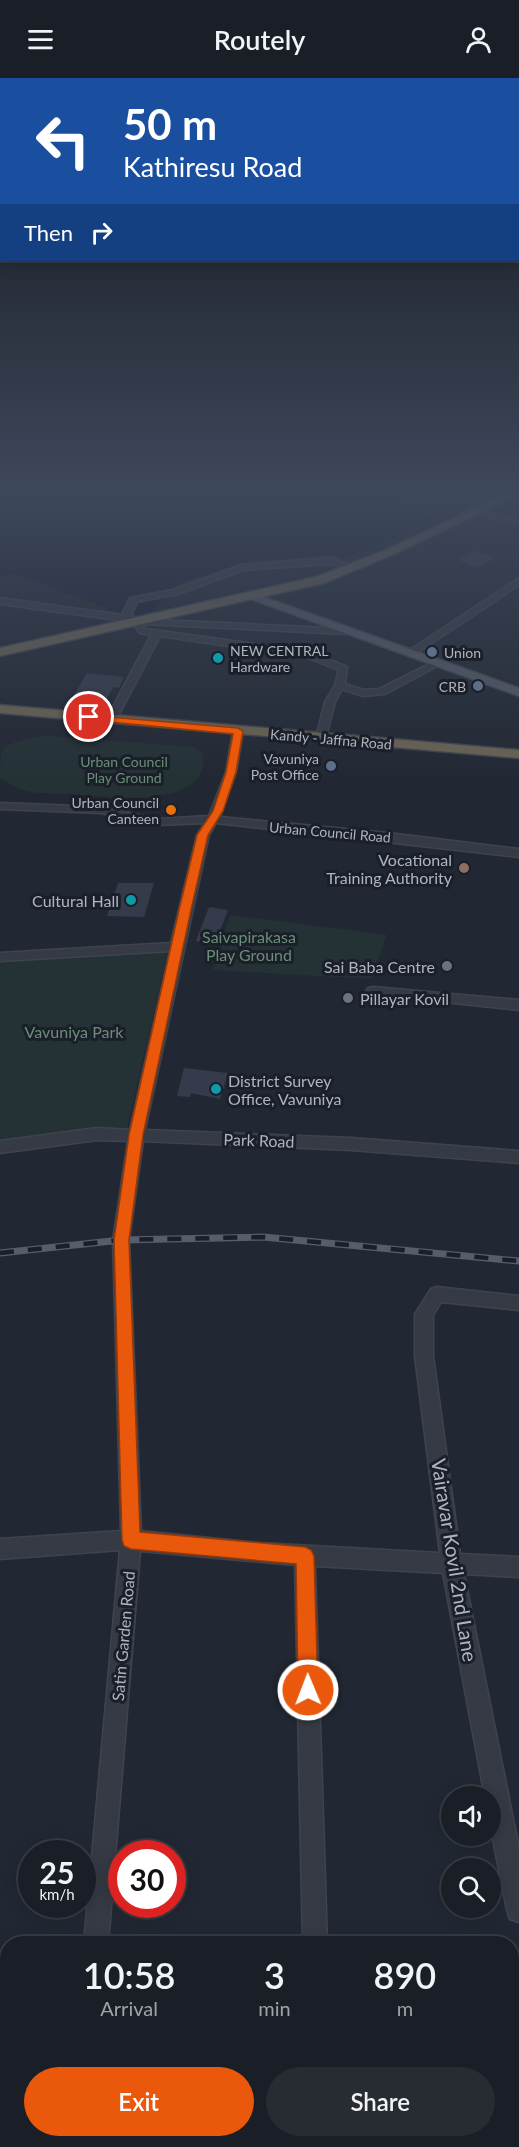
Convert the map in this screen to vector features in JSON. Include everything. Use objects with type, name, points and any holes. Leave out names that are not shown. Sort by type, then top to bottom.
[{"type":"highway","points":[[0,652],[284,589]]},
{"type":"highway","name":"Kandy - Jaffna Road","points":[[0,709],[519,754]]},
{"type":"main road","points":[[252,596],[519,692]]},
{"type":"street","points":[[138,620],[126,616],[133,600],[185,589]]},
{"type":"street","points":[[409,654],[508,589]]},
{"type":"street","points":[[0,601],[138,620],[345,630]]},
{"type":"street","points":[[138,620],[142,631],[311,655],[344,669],[340,685],[330,702],[321,737]]},
{"type":"street","points":[[293,653],[296,629]]},
{"type":"street","points":[[111,720],[156,634]]},
{"type":"street","points":[[340,685],[363,693],[381,692],[436,664]]},
{"type":"street","name":"Satin Garden Road","points":[[97,1936],[131,1540],[121,1240],[136,1135],[177,947],[203,835],[218,811],[231,772],[238,731]]},
{"type":"street","name":"Urban Council Road","points":[[0,806],[101,810],[158,822],[212,819],[228,823],[388,837],[519,853]]},
{"type":"street","points":[[0,957],[177,947]]},
{"type":"street","points":[[373,991],[519,1005]]},
{"type":"street","name":"Park Road","points":[[0,1147],[97,1134],[351,1144],[519,1157]]},
{"type":"street","name":"Vairavar Kovil 2nd Lane","points":[[519,1303],[437,1294],[424,1314],[424,1356],[452,1562],[519,1910]]},
{"type":"street","points":[[0,1549],[131,1540],[305,1556],[412,1563],[452,1562],[519,1566]]},
{"type":"street","points":[[305,1556],[315,1936]]},
{"type":"green space","name":"Urban Council Play Ground","points":[[45,736],[193,747],[203,754],[201,772],[191,785],[174,793],[130,798],[32,792],[17,788],[0,778],[1,753],[4,749],[21,740]]},
{"type":"green space","name":"Saivapirakasa Play Ground","points":[[230,915],[387,935],[371,979],[213,970]]},
{"type":"green space","name":"Vavuniya Park","points":[[168,951],[126,1133],[0,1145],[0,961]]},
{"type":"water","points":[[54,589],[174,589],[142,621]]},
{"type":"building","points":[[87,673],[124,677],[119,688],[113,687],[107,699],[101,698],[99,704],[86,703],[88,699],[72,698]]},
{"type":"building","name":"Cultural Hall","points":[[118,883],[154,883],[144,917],[107,916]]},
{"type":"building","points":[[209,907],[228,910],[215,944],[196,941]]},
{"type":"building","name":"District Survey Office, Vavuniya","points":[[184,1068],[228,1073],[220,1099],[191,1093],[190,1097],[177,1096]]},
{"type":"railway","points":[[0,1253],[121,1240],[263,1237],[519,1261]]},
{"type":"place","name":"Union","points":[[432,652]]},
{"type":"place","name":"NEW CENTRAL Hardware","points":[[218,658]]},
{"type":"place","name":"CRB","points":[[478,686]]},
{"type":"place","name":"Vavuniya Post Office","points":[[331,766]]},
{"type":"place","name":"Urban Council Canteen","points":[[171,810]]},
{"type":"place","name":"Vocational Training Authority","points":[[464,868]]},
{"type":"place","name":"Cultural Hall","points":[[131,900]]},
{"type":"place","name":"Sai Baba Centre","points":[[447,966]]},
{"type":"place","name":"Pillayar Kovil","points":[[348,998]]},
{"type":"place","name":"District Survey Office, Vavuniya","points":[[216,1089]]},
{"type":"route","points":[[89,717],[238,731],[231,772],[218,811],[203,835],[185,910],[136,1135],[121,1240],[131,1540],[305,1556],[308,1690]]}]
